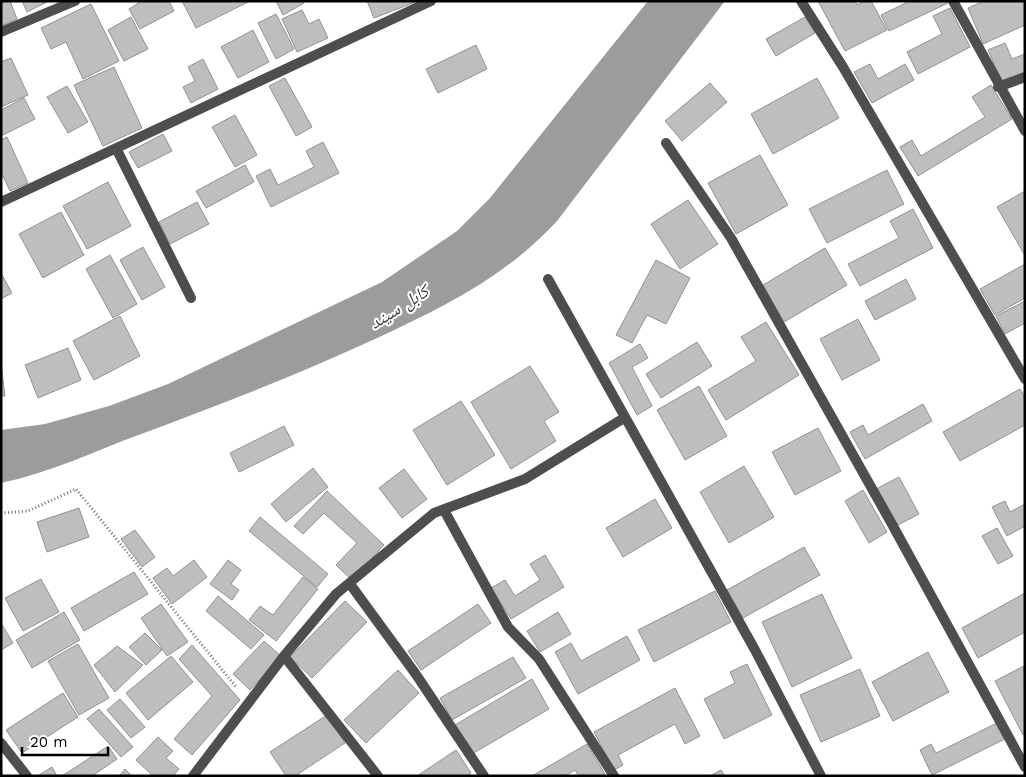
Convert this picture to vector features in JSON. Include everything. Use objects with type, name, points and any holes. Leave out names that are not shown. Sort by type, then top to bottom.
[{"type":"street","points":[[1,32],[76,1]]},
{"type":"street","points":[[1,202],[431,1]]},
{"type":"street","points":[[801,1],[843,67],[1025,379]]},
{"type":"street","points":[[952,1],[998,87],[1025,131]]},
{"type":"street","points":[[998,87],[1025,77]]},
{"type":"street","points":[[666,142],[731,238],[893,526],[1025,767]]},
{"type":"street","points":[[116,148],[191,298]]},
{"type":"street","points":[[548,279],[755,650],[820,776]]},
{"type":"street","points":[[193,776],[284,656],[336,594],[434,513],[526,479],[624,418]]},
{"type":"street","points":[[444,510],[508,627],[539,659],[614,776]]},
{"type":"street","points":[[350,584],[416,673],[484,776]]},
{"type":"street","points":[[284,656],[378,776]]},
{"type":"street","points":[[1,743],[27,776]]},
{"type":"path","points":[[1,512],[28,511],[76,489],[249,703]]},
{"type":"water","name":"کابل سيند","points":[[648,1],[725,1],[557,221],[516,259],[449,303],[346,352],[231,400],[73,461],[1,483],[1,430],[45,424],[109,406],[168,384],[382,282],[457,231],[490,198]]},
{"type":"building","points":[[1,1],[10,1],[17,19],[1,26]]},
{"type":"building","points":[[22,1],[49,1],[27,12]]},
{"type":"building","points":[[142,1],[169,1],[174,11],[140,29],[129,9]]},
{"type":"building","points":[[182,1],[250,1],[196,28]]},
{"type":"building","points":[[276,1],[302,1],[304,3],[283,15]]},
{"type":"building","points":[[367,1],[418,1],[374,18]]},
{"type":"building","points":[[818,1],[855,1],[857,5],[864,1],[871,1],[887,30],[845,51]]},
{"type":"building","points":[[910,1],[947,1],[948,3],[889,31],[881,15]]},
{"type":"building","points":[[984,1],[1025,1],[1025,25],[983,44],[968,8]]},
{"type":"building","points":[[91,4],[119,61],[83,79],[66,42],[51,49],[41,28]]},
{"type":"building","points":[[950,8],[970,47],[918,74],[907,52],[942,34],[933,16]]},
{"type":"building","points":[[302,10],[309,24],[319,19],[328,38],[297,52],[282,19]]},
{"type":"building","points":[[276,14],[294,49],[276,59],[258,23]]},
{"type":"building","points":[[131,17],[148,49],[124,61],[108,30]]},
{"type":"building","points":[[805,17],[815,33],[776,56],[766,39]]},
{"type":"building","points":[[253,30],[269,62],[238,78],[221,47]]},
{"type":"building","points":[[1005,43],[1012,59],[1025,54],[1025,72],[1002,82],[988,50]]},
{"type":"building","points":[[476,45],[487,69],[438,93],[426,69]]},
{"type":"building","points":[[11,58],[28,95],[1,107],[1,62]]},
{"type":"building","points":[[203,59],[218,89],[191,103],[183,87],[195,81],[188,67]]},
{"type":"building","points":[[870,64],[878,79],[905,64],[914,80],[872,103],[854,72]]},
{"type":"building","points":[[114,67],[142,128],[103,146],[74,85]]},
{"type":"building","points":[[285,78],[312,127],[296,136],[269,86]]},
{"type":"building","points":[[817,78],[839,118],[773,154],[751,114]]},
{"type":"building","points":[[710,83],[727,102],[682,141],[665,121]]},
{"type":"building","points":[[991,85],[1012,119],[918,176],[900,147],[912,140],[921,156],[985,117],[972,97]]},
{"type":"building","points":[[67,86],[88,122],[68,133],[47,97]]},
{"type":"building","points":[[24,98],[35,119],[1,136],[1,110]]},
{"type":"building","points":[[235,115],[257,155],[235,167],[212,127]]},
{"type":"building","points":[[163,134],[172,151],[138,168],[129,152]]},
{"type":"building","points":[[7,137],[28,183],[10,191],[1,172],[1,140]]},
{"type":"building","points":[[323,142],[339,173],[271,207],[256,176],[270,169],[278,185],[314,167],[306,151]]},
{"type":"building","points":[[760,155],[788,205],[736,234],[708,183]]},
{"type":"building","points":[[245,165],[254,182],[206,208],[196,191]]},
{"type":"building","points":[[887,170],[904,204],[827,243],[809,209]]},
{"type":"building","points":[[108,182],[131,226],[87,249],[63,206]]},
{"type":"building","points":[[1025,191],[1025,253],[1024,254],[997,207]]},
{"type":"building","points":[[688,200],[718,244],[680,269],[651,224]]},
{"type":"building","points":[[197,202],[209,224],[170,244],[159,222]]},
{"type":"building","points":[[913,209],[933,248],[860,286],[848,264],[899,238],[890,221]]},
{"type":"building","points":[[61,212],[84,255],[43,278],[19,234]]},
{"type":"building","points":[[143,247],[165,287],[142,300],[120,260]]},
{"type":"building","points":[[825,248],[847,285],[784,322],[763,285]]},
{"type":"building","points":[[110,255],[137,304],[113,318],[86,269]]},
{"type":"building","points":[[656,260],[690,278],[666,324],[647,315],[632,343],[616,335]]},
{"type":"building","points":[[1025,264],[1025,298],[995,315],[980,289]]},
{"type":"building","points":[[1,273],[12,293],[1,299]]},
{"type":"building","points":[[906,279],[916,299],[875,320],[865,301]]},
{"type":"building","points":[[1025,301],[1025,323],[1005,334],[996,316]]},
{"type":"building","points":[[120,316],[140,356],[94,380],[73,341]]},
{"type":"building","points":[[858,319],[880,360],[842,380],[820,339]]},
{"type":"building","points":[[766,322],[799,375],[726,420],[708,390],[756,361],[741,337]]},
{"type":"building","points":[[697,342],[712,366],[661,398],[646,374]]},
{"type":"building","points":[[640,344],[648,358],[632,367],[652,406],[637,415],[609,363]]},
{"type":"building","points":[[68,348],[81,380],[38,398],[25,365]]},
{"type":"building","points":[[1,364],[5,396],[1,396]]},
{"type":"building","points":[[530,366],[559,412],[544,421],[556,441],[511,469],[471,402]]},
{"type":"building","points":[[699,386],[727,436],[685,460],[657,410]]},
{"type":"building","points":[[1020,389],[1025,397],[1025,425],[960,461],[943,432]]},
{"type":"building","points":[[461,401],[495,455],[447,485],[413,430]]},
{"type":"building","points":[[923,404],[932,421],[865,459],[850,432],[863,425],[868,435]]},
{"type":"building","points":[[284,426],[294,445],[239,472],[230,453]]},
{"type":"building","points":[[818,428],[841,471],[795,495],[772,452]]},
{"type":"building","points":[[744,466],[774,517],[729,543],[700,492]]},
{"type":"building","points":[[313,468],[328,487],[286,522],[271,504]]},
{"type":"building","points":[[404,469],[427,499],[402,518],[379,488]]},
{"type":"building","points":[[899,477],[919,514],[896,526],[876,489]]},
{"type":"building","points":[[863,490],[887,532],[869,543],[845,501]]},
{"type":"building","points":[[327,491],[384,545],[352,580],[336,565],[357,543],[324,513],[303,534],[294,526]]},
{"type":"building","points":[[655,499],[672,528],[623,557],[606,528]]},
{"type":"building","points":[[1005,501],[1010,512],[1025,504],[1025,526],[1007,536],[992,507]]},
{"type":"building","points":[[79,508],[89,537],[47,552],[37,522]]},
{"type":"building","points":[[260,517],[328,574],[317,587],[249,531]]},
{"type":"building","points":[[997,528],[1013,556],[998,564],[982,536]]},
{"type":"building","points":[[135,530],[155,557],[142,567],[121,539]]},
{"type":"building","points":[[804,547],[820,575],[743,618],[727,590]]},
{"type":"building","points":[[545,555],[564,587],[511,619],[491,588],[505,580],[515,596],[540,580],[530,564]]},
{"type":"building","points":[[194,560],[207,577],[172,604],[153,578],[167,568],[173,576]]},
{"type":"building","points":[[228,560],[241,570],[231,584],[239,590],[232,600],[210,584]]},
{"type":"building","points":[[134,572],[148,594],[84,631],[71,608]]},
{"type":"building","points":[[303,577],[318,589],[276,641],[249,620],[260,606],[273,615]]},
{"type":"building","points":[[41,579],[59,612],[23,631],[5,598]]},
{"type":"building","points":[[715,591],[731,622],[654,662],[638,630]]},
{"type":"building","points":[[1025,593],[1025,632],[978,658],[962,628]]},
{"type":"building","points":[[822,594],[852,658],[792,687],[762,622]]},
{"type":"building","points":[[218,596],[264,635],[251,649],[206,611]]},
{"type":"building","points":[[345,601],[367,622],[312,678],[290,657]]},
{"type":"building","points":[[161,604],[188,642],[167,656],[141,618]]},
{"type":"building","points":[[478,604],[491,623],[421,670],[408,651]]},
{"type":"building","points":[[64,612],[80,640],[32,668],[16,640]]},
{"type":"building","points":[[558,612],[571,634],[540,652],[527,631]]},
{"type":"building","points":[[1,623],[13,643],[1,650]]},
{"type":"building","points":[[145,633],[162,650],[146,665],[129,647]]},
{"type":"building","points":[[627,636],[640,660],[578,694],[555,652],[571,643],[581,661]]},
{"type":"building","points":[[264,641],[281,656],[250,690],[233,674]]},
{"type":"building","points":[[78,644],[109,698],[79,715],[48,661]]},
{"type":"building","points":[[192,645],[240,700],[192,755],[174,739],[212,696],[179,659]]},
{"type":"building","points":[[117,646],[143,665],[115,692],[94,665]]},
{"type":"building","points":[[928,652],[949,692],[893,721],[872,682]]},
{"type":"building","points":[[171,656],[193,682],[148,720],[126,693]]},
{"type":"building","points":[[513,657],[526,678],[452,720],[440,698]]},
{"type":"building","points":[[747,664],[772,715],[724,739],[704,699],[735,683],[730,672]]},
{"type":"building","points":[[1024,666],[1025,734],[1023,735],[995,681]]},
{"type":"building","points":[[860,669],[880,716],[821,742],[800,695]]},
{"type":"building","points":[[398,670],[419,693],[366,743],[344,720]]},
{"type":"building","points":[[532,679],[549,709],[472,754],[455,725]]},
{"type":"building","points":[[675,688],[700,736],[685,744],[675,724],[618,755],[623,765],[614,770],[594,732]]},
{"type":"building","points":[[63,693],[78,717],[22,753],[6,730]]},
{"type":"building","points":[[120,699],[145,727],[131,738],[107,710]]},
{"type":"building","points":[[99,709],[133,747],[121,757],[87,719]]},
{"type":"building","points":[[327,715],[345,743],[295,776],[286,776],[270,752]]},
{"type":"building","points":[[997,723],[1005,739],[932,775],[920,750],[931,744],[936,753]]},
{"type":"building","points":[[158,737],[173,751],[166,758],[179,769],[173,776],[153,776],[136,760]]},
{"type":"building","points":[[587,744],[605,774],[602,776],[579,776],[575,770],[565,776],[532,776]]},
{"type":"building","points":[[108,746],[117,759],[92,776],[62,776]]},
{"type":"building","points":[[456,750],[471,773],[467,776],[417,776]]},
{"type":"building","points":[[52,767],[57,776],[39,775]]},
{"type":"building","points":[[125,769],[132,776],[119,776]]},
{"type":"building","points":[[721,770],[725,776],[710,776]]}]
